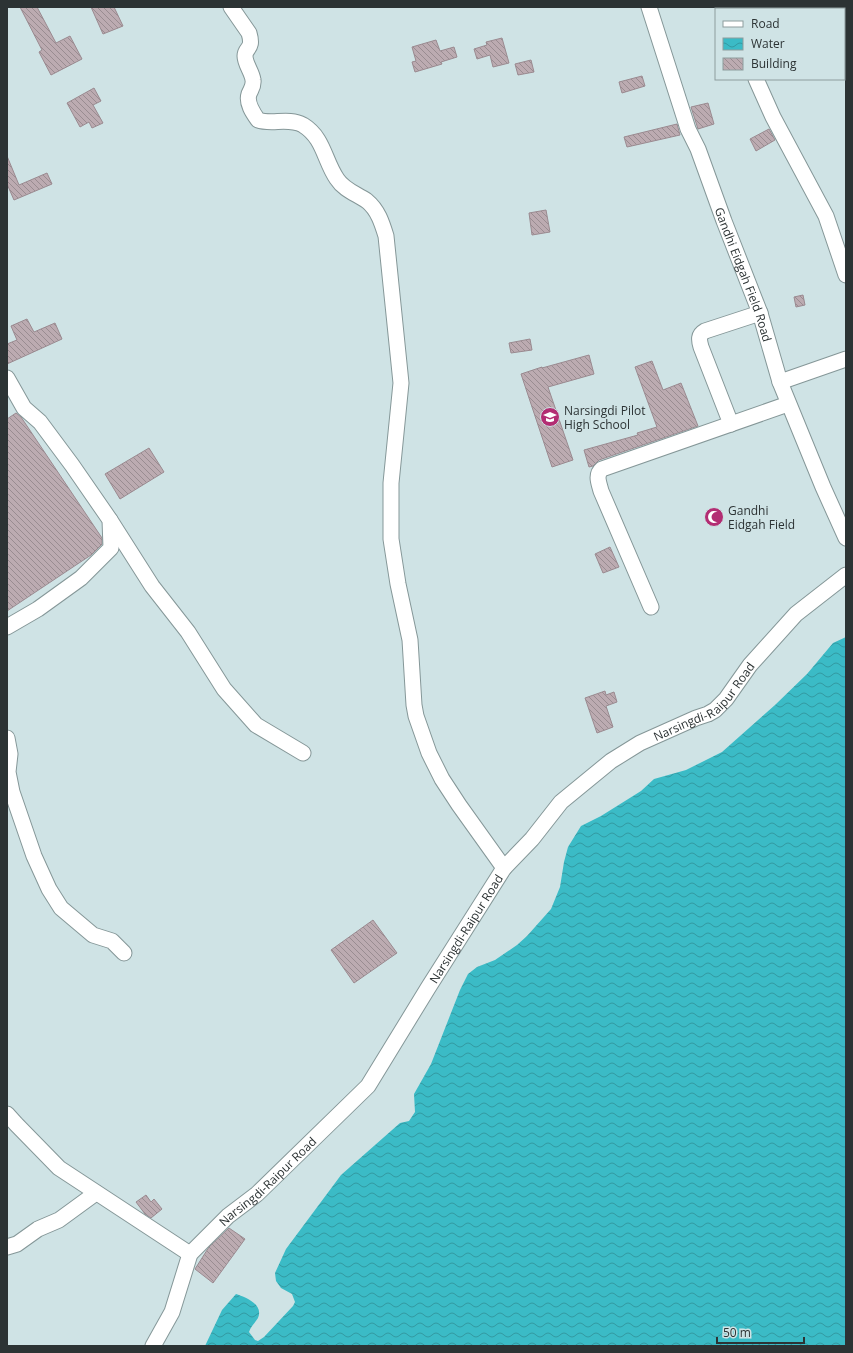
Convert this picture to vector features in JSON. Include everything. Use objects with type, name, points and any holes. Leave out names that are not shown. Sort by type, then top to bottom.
[{"type":"street","points":[[231,7],[250,33],[250,48],[245,53],[245,58],[254,80],[253,89],[248,100],[258,120],[263,122],[290,121],[301,124],[309,129],[317,137],[328,163],[338,180],[347,189],[367,202],[374,209],[380,218],[386,236],[401,383],[391,483],[391,539],[398,584],[410,640],[416,716],[442,779],[504,868]]},
{"type":"street","name":"Gandhi Eidgah Field Road","points":[[649,7],[688,129],[698,149],[760,313],[788,404],[846,538]]},
{"type":"street","points":[[756,80],[773,117],[826,216],[846,275]]},
{"type":"street","points":[[731,424],[699,339],[701,334],[705,331],[760,313]]},
{"type":"street","points":[[780,382],[846,359]]},
{"type":"street","points":[[7,378],[24,408],[40,422],[72,465],[110,520],[152,586],[188,632],[224,689],[256,724],[303,753]]},
{"type":"street","points":[[651,607],[601,491],[598,479],[600,471],[602,469],[788,404]]},
{"type":"street","points":[[7,627],[38,609],[81,578],[101,559],[111,548],[110,520]]},
{"type":"street","name":"Narsingdi-Raipur Road","points":[[153,1346],[172,1312],[190,1254],[228,1216],[257,1194],[368,1086],[504,868],[532,839],[560,802],[610,761],[640,743],[715,710],[726,699],[750,665],[796,614],[846,575]]},
{"type":"street","points":[[7,738],[10,754],[8,772],[12,792],[34,856],[48,889],[61,908],[93,935],[112,940],[124,953]]},
{"type":"street","points":[[7,1114],[59,1168],[190,1254]]},
{"type":"street","points":[[7,1247],[17,1244],[38,1229],[59,1220],[96,1193]]},
{"type":"water","points":[[846,637],[846,1346],[205,1346],[222,1310],[236,1294],[253,1302],[258,1309],[258,1318],[249,1332],[255,1340],[258,1341],[264,1337],[293,1306],[295,1302],[292,1294],[281,1288],[276,1281],[275,1273],[286,1249],[341,1175],[400,1123],[409,1121],[415,1112],[414,1094],[431,1064],[460,990],[468,974],[477,967],[495,960],[517,945],[551,909],[560,887],[568,847],[581,826],[601,816],[641,791],[654,779],[686,770],[722,752],[775,705],[807,674],[833,643]]},
{"type":"building","points":[[20,7],[37,7],[56,43],[70,36],[82,59],[51,75],[39,52],[42,50]]},
{"type":"building","points":[[91,7],[114,7],[123,26],[103,34]]},
{"type":"building","points":[[502,38],[509,63],[493,67],[490,55],[477,59],[474,49],[487,45],[486,42]]},
{"type":"building","points":[[436,40],[440,51],[454,47],[457,57],[441,62],[442,64],[415,72],[412,62],[416,61],[412,47]]},
{"type":"building","points":[[531,60],[534,72],[518,75],[515,64]]},
{"type":"building","points":[[642,76],[645,86],[622,93],[619,82]]},
{"type":"building","points":[[94,88],[101,101],[93,105],[103,123],[92,128],[89,122],[80,127],[67,103]]},
{"type":"building","points":[[708,103],[714,124],[698,129],[691,107]]},
{"type":"building","points":[[677,124],[680,135],[627,147],[624,137]]},
{"type":"building","points":[[769,129],[775,140],[756,151],[750,139]]},
{"type":"building","points":[[7,156],[19,185],[47,173],[52,184],[14,200],[7,184]]},
{"type":"building","points":[[546,210],[550,232],[532,235],[529,213]]},
{"type":"building","points":[[803,295],[805,305],[796,307],[794,297]]},
{"type":"building","points":[[27,319],[34,332],[55,323],[62,339],[7,364],[7,344],[17,340],[11,326]]},
{"type":"building","points":[[530,339],[532,350],[511,353],[509,343]]},
{"type":"building","points":[[589,355],[594,374],[548,387],[573,460],[552,467],[521,374]]},
{"type":"building","points":[[652,361],[663,390],[681,383],[698,426],[599,460],[593,466],[589,467],[584,450],[638,435],[637,433],[657,427],[635,367]]},
{"type":"building","points":[[16,413],[21,417],[102,538],[102,544],[91,555],[7,611],[7,419]]},
{"type":"building","points":[[149,448],[164,472],[120,499],[105,474]]},
{"type":"building","points":[[610,547],[619,567],[603,573],[595,554]]},
{"type":"building","points":[[605,691],[606,695],[614,692],[617,702],[606,706],[613,727],[597,733],[585,698]]},
{"type":"building","points":[[373,920],[397,953],[354,983],[331,950]]},
{"type":"building","points":[[146,1195],[151,1202],[154,1199],[162,1209],[151,1218],[145,1214],[136,1202]]},
{"type":"building","points":[[229,1228],[245,1239],[213,1283],[195,1269],[209,1247]]},
{"type":"place","name":"Narsingdi Pilot High School","points":[[550,417]]},
{"type":"place","name":"Gandhi Eidgah Field","points":[[714,517]]}]
